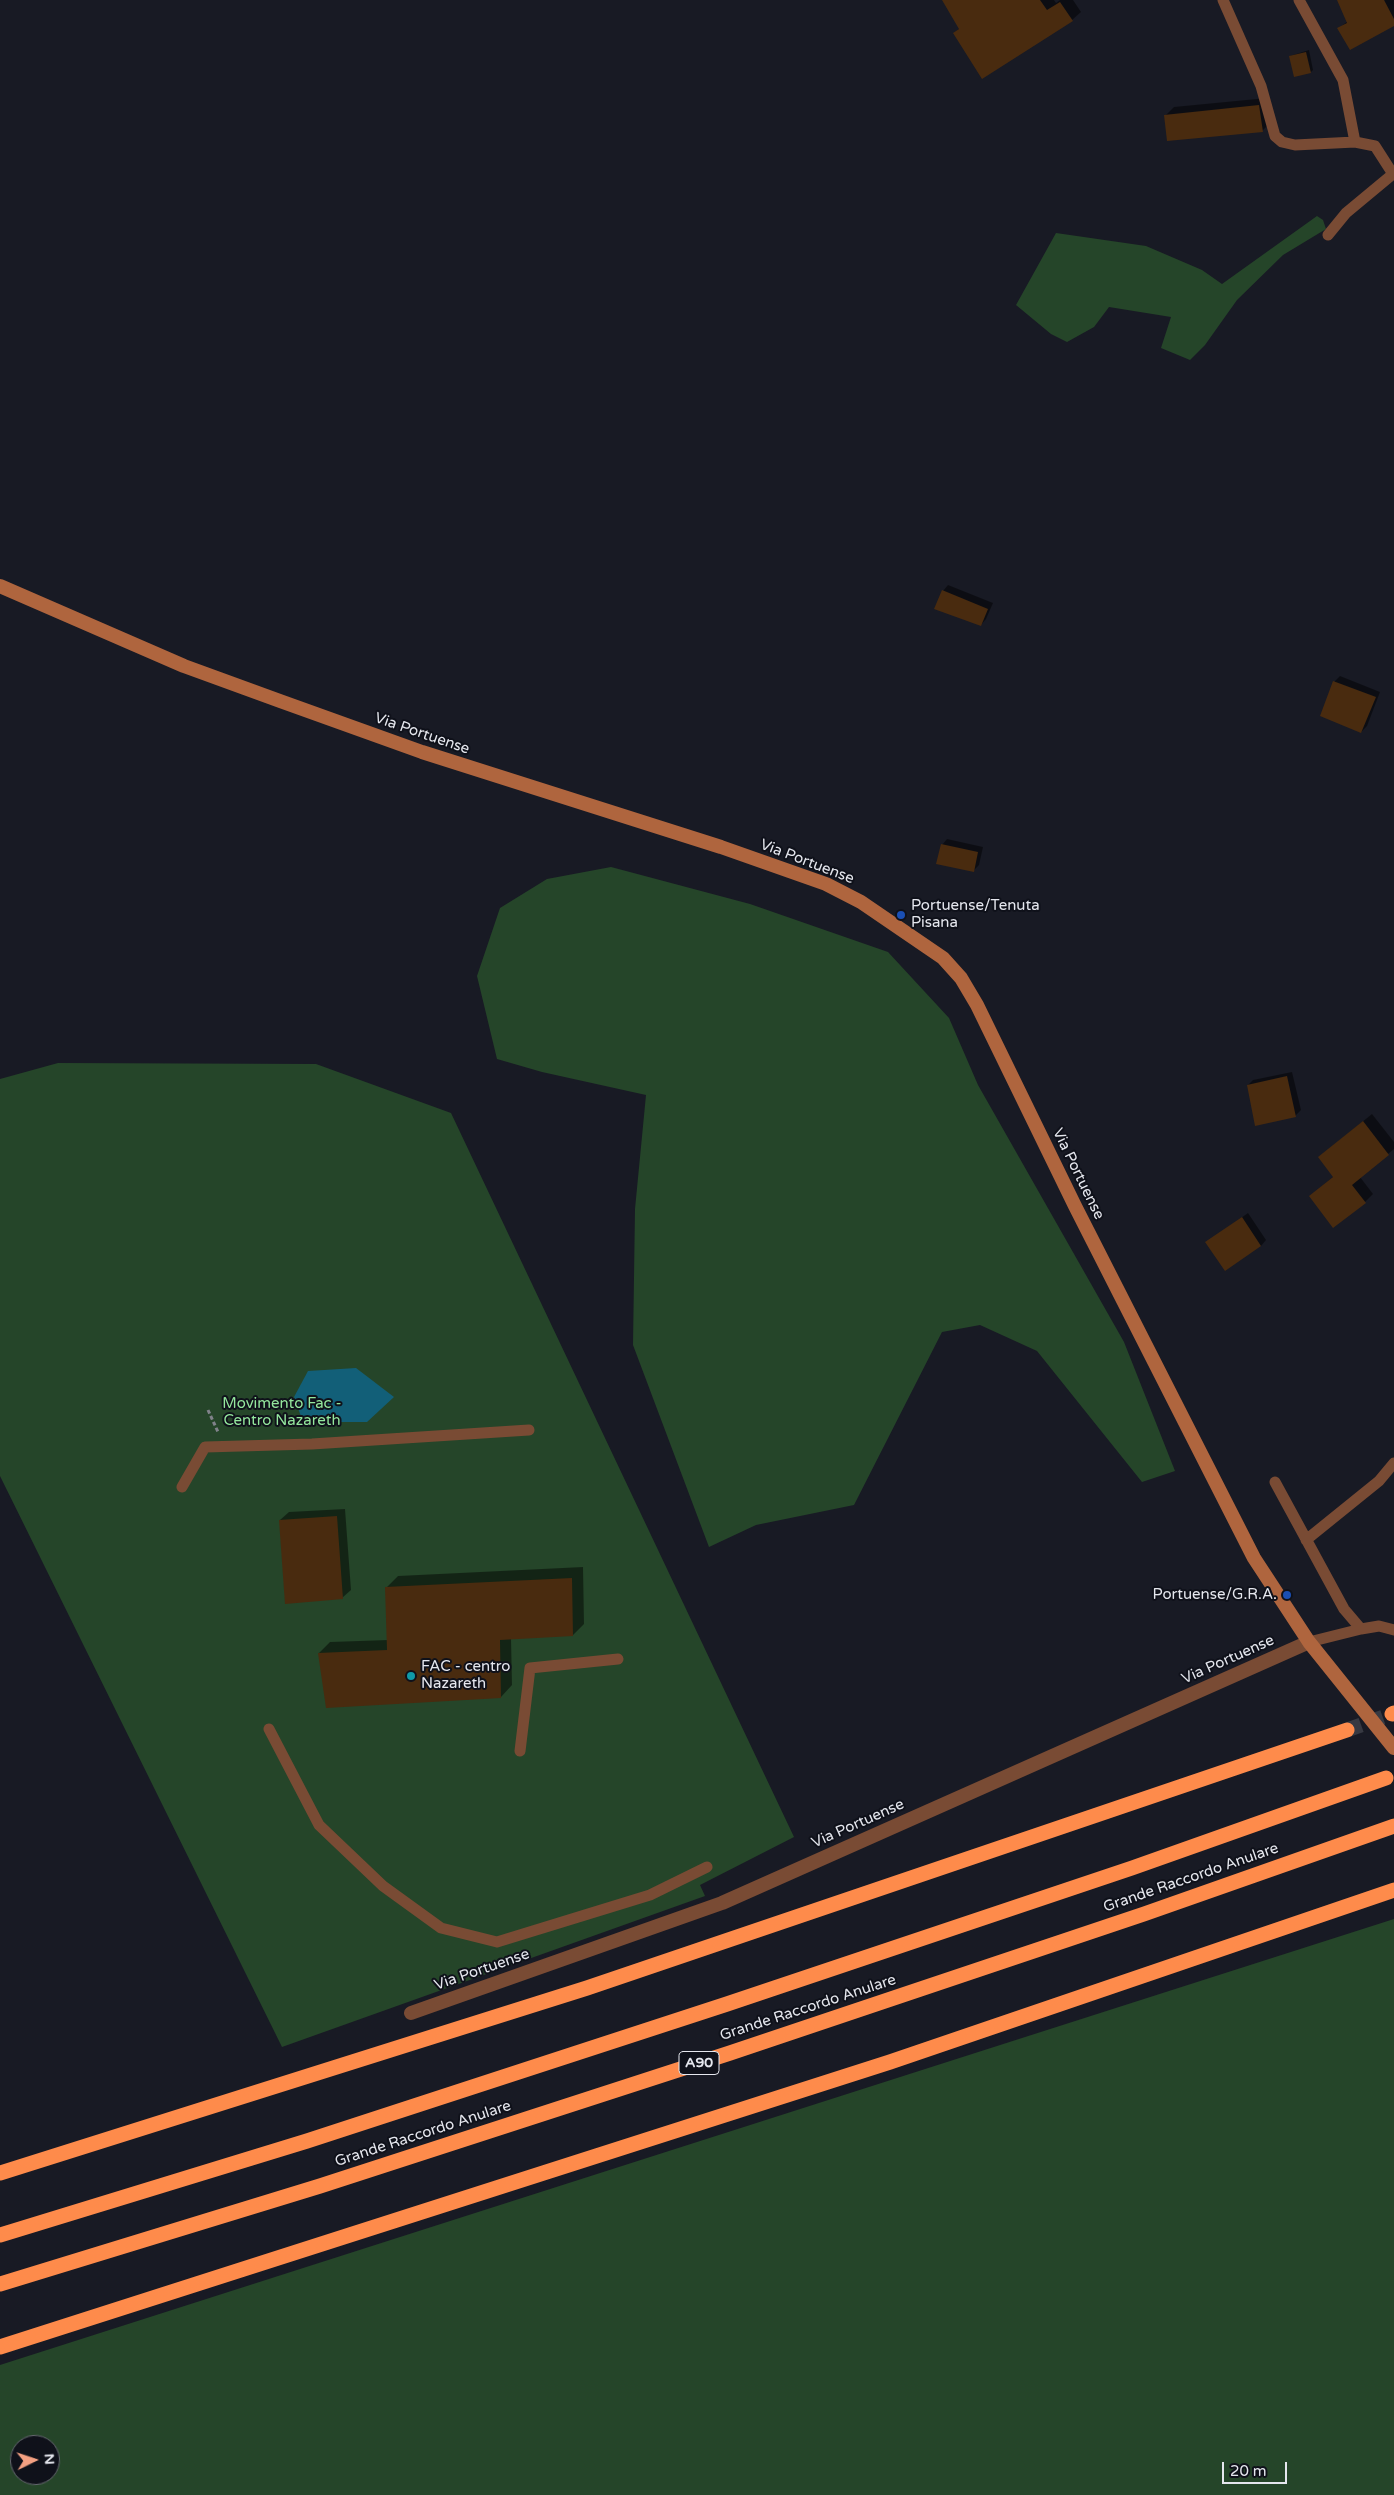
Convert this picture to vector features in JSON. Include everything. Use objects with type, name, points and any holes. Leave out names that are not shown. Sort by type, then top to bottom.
[{"type":"highway","points":[[0,2173],[587,1988],[1347,1730]]},
{"type":"highway","name":"Grande Raccordo Anulare","points":[[0,2235],[307,2141],[727,2004],[1132,1868],[1386,1778]]},
{"type":"highway","name":"Grande Raccordo Anulare","points":[[0,2284],[320,2186],[730,2053],[1144,1914],[1394,1826]]},
{"type":"highway","points":[[0,2347],[871,2068],[1394,1890]]},
{"type":"main road","name":"Via Portuense","points":[[0,586],[175,662],[280,701],[422,752],[721,846],[826,884],[861,902],[936,953],[957,973],[977,1005],[1232,1517],[1277,1596],[1348,1694],[1394,1748]]},
{"type":"street","name":"Via Portuense","points":[[411,2013],[722,1902],[1309,1642]]},
{"type":"lane","points":[[1223,0],[1262,86],[1275,136],[1282,142],[1294,145],[1355,142],[1375,146],[1393,174],[1346,213],[1328,234]]},
{"type":"lane","points":[[1299,0],[1343,80],[1355,142]]},
{"type":"lane","points":[[182,1487],[205,1447],[312,1444],[529,1430]]},
{"type":"lane","points":[[1306,1540],[1378,1481],[1394,1462]]},
{"type":"lane","points":[[1275,1482],[1344,1609],[1361,1629]]},
{"type":"lane","points":[[1309,1642],[1379,1626],[1394,1630]]},
{"type":"lane","points":[[520,1751],[530,1668],[618,1659]]},
{"type":"lane","points":[[270,1729],[319,1825],[383,1886],[441,1928],[497,1942],[650,1895],[707,1867]]},
{"type":"path","points":[[208,1410],[224,1446]]},
{"type":"green space","points":[[1317,216],[1323,220],[1326,229],[1283,255],[1237,300],[1205,345],[1190,360],[1161,348],[1171,317],[1109,307],[1094,327],[1067,342],[1051,334],[1016,305],[1056,233],[1146,246],[1202,270],[1222,284]]},
{"type":"green space","points":[[611,867],[750,904],[888,952],[949,1018],[978,1085],[1124,1342],[1175,1471],[1142,1482],[1037,1351],[980,1325],[942,1332],[854,1505],[756,1525],[709,1547],[633,1345],[635,1209],[646,1095],[542,1072],[497,1059],[477,976],[500,908],[547,879]]},
{"type":"green space","name":"Movimento Fac - Centro Nazareth","points":[[58,1063],[316,1064],[451,1113],[794,1837],[700,1885],[705,1896],[282,2047],[0,1476],[0,1079]]},
{"type":"green space","points":[[1394,1919],[1394,2495],[0,2495],[0,2365]]},
{"type":"water","points":[[356,1368],[394,1397],[367,1422],[303,1422],[294,1397],[308,1371]]},
{"type":"building","points":[[942,0],[1040,0],[1047,10],[1060,2],[1073,21],[982,79],[953,33],[959,29]]},
{"type":"building","points":[[1337,0],[1384,0],[1394,19],[1394,26],[1350,50],[1337,28],[1347,23]]},
{"type":"building","points":[[1306,52],[1311,73],[1294,77],[1289,56]]},
{"type":"building","points":[[1259,105],[1263,132],[1167,141],[1164,115]]},
{"type":"building","points":[[942,590],[988,609],[981,626],[934,609]]},
{"type":"building","points":[[1333,681],[1376,697],[1361,733],[1320,716]]},
{"type":"building","points":[[941,844],[978,852],[974,872],[936,864]]},
{"type":"building","points":[[1287,1076],[1296,1117],[1255,1126],[1247,1085]]},
{"type":"building","points":[[1363,1121],[1389,1155],[1352,1185],[1366,1203],[1333,1228],[1309,1196],[1333,1177],[1318,1157]]},
{"type":"building","points":[[1242,1217],[1261,1246],[1225,1271],[1205,1242]]},
{"type":"building","points":[[337,1516],[343,1599],[285,1604],[279,1520]]},
{"type":"building","points":[[572,1578],[573,1636],[500,1640],[501,1698],[326,1708],[318,1653],[387,1650],[385,1587]]},
{"type":"tunnel","points":[[1347,1730],[1392,1714]]},
{"type":"place","name":"Portuense/Tenuta Pisana","points":[[901,915]]},
{"type":"place","name":"Portuense/G.R.A.","points":[[1287,1595]]},
{"type":"place","name":"FAC - centro Nazareth","points":[[411,1676]]}]
